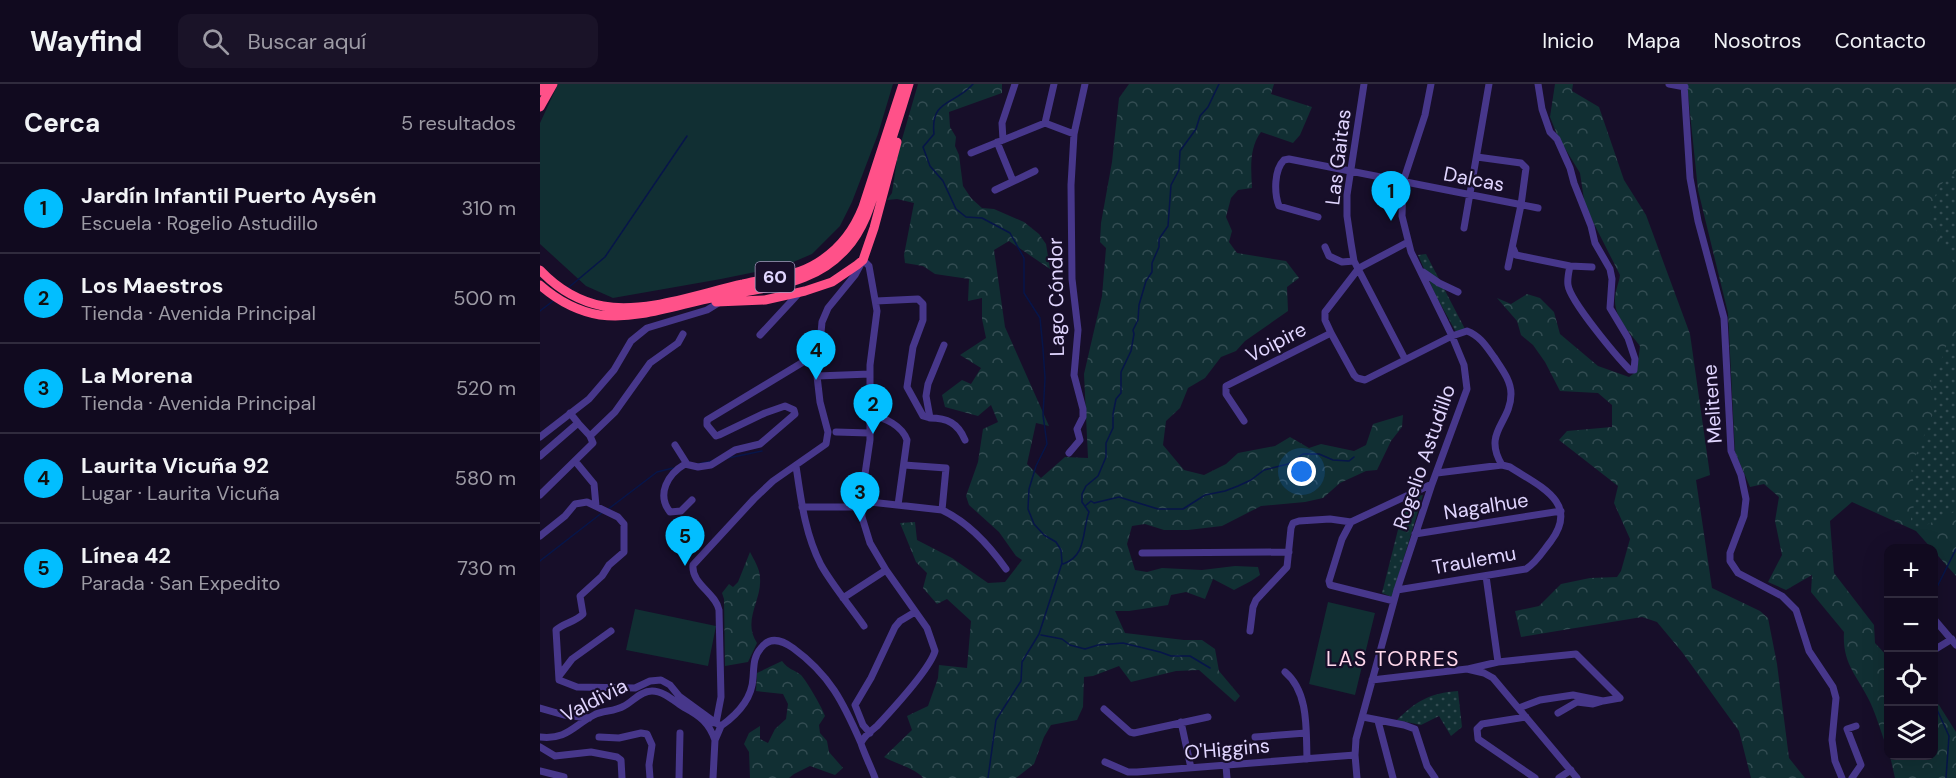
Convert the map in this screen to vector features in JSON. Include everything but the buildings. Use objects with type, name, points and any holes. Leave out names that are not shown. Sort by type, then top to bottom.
[{"type":"highway","points":[[540,91],[544,84]]},
{"type":"highway","points":[[540,106],[553,84]]},
{"type":"highway","points":[[670,308],[765,300],[799,293],[832,282],[863,260],[886,189],[907,86]]},
{"type":"highway","name":"60","points":[[540,270],[560,288],[577,297],[604,306],[623,308],[662,303],[784,276],[811,267],[834,251],[856,223],[907,86]]},
{"type":"highway","name":"60","points":[[540,285],[573,307],[600,315],[629,315],[798,280],[825,267],[840,255],[858,233],[867,216],[907,86]]},
{"type":"street","points":[[1013,181],[1000,141],[1002,123],[1015,84]]},
{"type":"street","points":[[1045,123],[1054,84]]},
{"type":"street","name":"Lago Cóndor","points":[[1069,453],[1080,440],[1077,429],[1083,417],[1074,375],[1078,330],[1071,268],[1071,185],[1074,134],[1085,84]]},
{"type":"street","name":"Las Gaitas","points":[[1364,84],[1349,172],[1347,216],[1357,265],[1405,359]]},
{"type":"street","name":"Rogelio Astudillo","points":[[1357,778],[1356,740],[1397,590],[1432,484],[1467,389],[1464,365],[1408,242],[1402,216],[1403,182],[1425,114],[1431,84]]},
{"type":"street","points":[[1464,228],[1489,84]]},
{"type":"street","points":[[1538,84],[1542,109],[1570,168],[1595,243],[1610,269],[1611,308],[1628,338],[1635,359],[1634,370],[1630,370],[1611,352],[1569,289],[1567,283],[1570,266]]},
{"type":"street","points":[[1669,84],[1684,86]]},
{"type":"street","name":"Melitene","points":[[1684,86],[1690,178],[1698,221],[1724,318],[1731,451],[1741,475],[1746,499],[1744,516],[1730,553],[1730,561],[1738,573],[1782,596],[1796,610],[1809,651],[1833,687],[1836,698],[1832,740],[1835,762],[1842,778]]},
{"type":"street","points":[[971,153],[1045,123],[1074,134]]},
{"type":"street","points":[[1476,157],[1521,163],[1525,165],[1527,171],[1508,267]]},
{"type":"street","name":"Dalcas","points":[[1317,217],[1279,206],[1276,183],[1281,162],[1289,159],[1538,208]]},
{"type":"street","points":[[995,190],[1035,171]]},
{"type":"street","points":[[1331,333],[1325,320],[1325,312],[1357,265],[1408,242]]},
{"type":"street","points":[[1325,247],[1329,256],[1357,265]]},
{"type":"street","points":[[1513,248],[1516,255],[1570,266],[1592,267]]},
{"type":"street","points":[[713,778],[721,697],[718,603],[701,585],[693,572],[693,565],[773,481],[826,444],[832,432],[820,402],[817,376],[818,353],[825,313],[855,275],[863,260],[868,266],[876,301],[877,324],[870,374],[870,440],[861,504],[865,532],[886,570],[931,636],[934,645],[933,656],[916,679],[861,743]]},
{"type":"street","points":[[1420,270],[1439,284],[1458,292]]},
{"type":"street","points":[[760,335],[799,293]]},
{"type":"street","points":[[876,301],[918,299],[923,304],[923,320],[914,347],[907,387],[923,416],[942,418],[954,423],[965,440]]},
{"type":"street","points":[[540,436],[589,399],[614,370],[631,341],[647,328],[707,310],[720,302]]},
{"type":"street","points":[[1452,336],[1467,331],[1484,342],[1509,383],[1510,400],[1495,441],[1496,455],[1502,465]]},
{"type":"street","name":"Voipire","points":[[1244,421],[1226,394],[1225,388],[1331,333],[1354,375],[1361,380],[1376,375],[1452,336]]},
{"type":"street","points":[[590,436],[615,412],[650,363],[678,343],[683,334]]},
{"type":"street","points":[[930,418],[926,396],[928,384],[944,345]]},
{"type":"street","points":[[692,500],[681,511],[675,512],[670,512],[664,502],[665,483],[674,470],[687,465],[711,465],[735,450],[760,444],[795,414],[794,410],[785,406],[753,418],[723,435],[716,436],[712,434],[707,420],[818,353]]},
{"type":"street","points":[[817,376],[870,374]]},
{"type":"street","points":[[540,495],[593,443],[590,436],[570,413]]},
{"type":"street","points":[[871,416],[886,420],[905,434],[907,440],[898,505]]},
{"type":"street","points":[[540,456],[578,423]]},
{"type":"street","points":[[832,432],[869,433]]},
{"type":"street","points":[[675,445],[687,465]]},
{"type":"street","points":[[575,461],[594,484],[596,507]]},
{"type":"street","points":[[904,465],[946,468],[942,510]]},
{"type":"street","points":[[796,466],[802,507],[810,539],[822,565],[864,626]]},
{"type":"street","points":[[1437,473],[1510,466],[1551,496],[1561,511]]},
{"type":"street","points":[[1250,631],[1256,600],[1287,567],[1293,524],[1299,521],[1336,519],[1351,522],[1432,484]]},
{"type":"street","points":[[540,536],[565,516],[575,504],[587,502],[618,517],[624,524],[624,552],[580,596],[583,614],[556,630],[559,678]]},
{"type":"street","points":[[802,507],[861,504],[942,510],[958,517],[996,555],[1006,569]]},
{"type":"street","name":"Nagalhue","points":[[1415,534],[1561,511]]},
{"type":"street","name":"Traulemu","points":[[1397,590],[1526,569],[1531,566],[1560,529],[1561,511]]},
{"type":"street","points":[[1351,522],[1342,539],[1329,581],[1330,585],[1394,601]]},
{"type":"street","points":[[1142,553],[1289,552]]},
{"type":"street","points":[[843,598],[886,570]]},
{"type":"street","points":[[1486,576],[1498,662]]},
{"type":"street","points":[[870,733],[863,725],[855,705],[871,678],[895,627],[915,612]]},
{"type":"street","points":[[1938,624],[1954,642],[1938,648]]},
{"type":"street","points":[[559,678],[572,659],[611,631]]},
{"type":"street","points":[[707,722],[718,724],[735,714],[751,692],[754,661],[759,649],[766,642],[776,640],[796,651],[824,675],[847,710],[875,778]]},
{"type":"street","points":[[1372,680],[1467,669],[1498,662],[1576,654],[1620,698],[1593,704],[1577,702],[1558,713]]},
{"type":"street","points":[[1467,669],[1493,678],[1577,778]]},
{"type":"street","points":[[1285,672],[1297,686],[1302,701],[1307,759]]},
{"type":"street","points":[[559,678],[577,687],[635,688],[650,681],[661,680],[718,724]]},
{"type":"street","name":"Valdivia","points":[[540,737],[547,738],[573,731],[589,718],[600,713],[611,712],[640,695],[654,691],[707,722]]},
{"type":"street","points":[[1519,708],[1540,700],[1573,695],[1603,701]]},
{"type":"street","points":[[540,708],[589,718]]},
{"type":"street","points":[[1104,709],[1130,732],[1147,731],[1208,717]]},
{"type":"street","points":[[1363,717],[1404,724],[1415,729],[1427,766],[1435,778]]},
{"type":"street","points":[[1526,717],[1482,724],[1477,729],[1478,739],[1535,778]]},
{"type":"street","points":[[1378,721],[1394,778]]},
{"type":"street","points":[[707,722],[715,740]]},
{"type":"street","points":[[1181,722],[1191,768]]},
{"type":"street","points":[[1852,778],[1861,765],[1847,729],[1856,726]]},
{"type":"street","points":[[599,737],[619,738],[641,733],[647,734],[652,745],[650,778]]},
{"type":"street","points":[[679,778],[680,733]]},
{"type":"street","points":[[1255,737],[1306,733]]},
{"type":"street","points":[[540,747],[555,756],[591,752],[617,757],[621,760],[622,778]]},
{"type":"street","name":"O'Higgins","points":[[1105,762],[1128,772],[1355,755]]},
{"type":"street","points":[[1226,766],[1227,778]]},
{"type":"street","points":[[1559,778],[1571,770]]},
{"type":"street","points":[[540,771],[564,777]]},
{"type":"green space","points":[[558,84],[893,84],[878,134],[852,202],[840,226],[812,254],[784,266],[613,298],[586,286],[540,244],[540,123]]},
{"type":"green space","points":[[918,84],[1002,84],[1002,93],[949,112],[950,127],[956,137],[955,146],[959,155],[963,186],[971,198],[982,208],[994,209],[1024,222],[1039,234],[1046,244],[1050,269],[1009,241],[994,250],[1005,327],[1049,426],[1036,423],[1027,464],[1041,478],[1065,457],[1088,458],[1084,374],[1102,296],[1106,248],[1100,242],[1101,223],[1112,162],[1119,98],[1129,84],[1274,84],[1271,94],[1312,107],[1300,135],[1293,143],[1261,132],[1253,151],[1252,188],[1238,190],[1231,198],[1226,217],[1232,231],[1229,242],[1237,253],[1286,261],[1299,278],[1287,287],[1288,311],[1245,341],[1236,351],[1221,357],[1205,378],[1188,388],[1180,408],[1166,421],[1163,445],[1184,470],[1204,475],[1226,464],[1238,453],[1275,446],[1290,437],[1309,448],[1321,444],[1354,451],[1366,445],[1373,424],[1403,415],[1402,427],[1391,441],[1377,470],[1366,471],[1340,483],[1323,498],[1261,506],[1222,526],[1164,530],[1145,524],[1132,526],[1127,544],[1135,570],[1147,572],[1162,568],[1202,570],[1235,566],[1258,567],[1260,575],[1234,590],[1213,579],[1205,599],[1186,592],[1171,595],[1168,605],[1115,611],[1125,633],[1202,640],[1215,649],[1219,671],[1240,696],[1235,702],[1199,670],[1176,671],[1131,682],[1119,666],[1084,677],[1083,707],[1077,720],[1051,725],[1034,764],[1016,778],[923,778],[911,769],[884,757],[912,730],[907,716],[928,706],[938,678],[939,665],[967,668],[971,621],[947,599],[937,604],[923,588],[927,573],[916,562],[900,523],[915,522],[917,540],[952,558],[988,583],[1005,582],[1022,560],[1016,556],[999,532],[969,505],[966,496],[978,462],[983,429],[998,422],[991,405],[978,416],[945,407],[942,395],[962,380],[971,384],[981,368],[960,355],[986,338],[982,319],[982,298],[968,301],[969,279],[935,274],[923,266],[905,263],[904,255],[914,203],[897,199],[887,200],[892,193],[898,153]]},
{"type":"green space","points":[[1555,84],[1573,84],[1572,91],[1599,107],[1624,180],[1646,215],[1690,334],[1710,475],[1696,480],[1712,588],[1760,611],[1768,618],[1777,664],[1789,758],[1805,778],[1751,778],[1739,731],[1682,652],[1657,622],[1642,617],[1521,637],[1515,611],[1539,606],[1561,584],[1590,578],[1617,577],[1621,571],[1630,539],[1614,503],[1618,486],[1559,440],[1567,431],[1612,427],[1612,405],[1598,393],[1560,391],[1545,362],[1533,345],[1521,335],[1517,321],[1497,298],[1511,304],[1527,294],[1540,298],[1554,312],[1560,334],[1598,366],[1629,377],[1637,371],[1640,346],[1623,324],[1615,306],[1620,275],[1585,206],[1580,173],[1558,137],[1550,117]]},
{"type":"green space","points":[[1687,84],[1956,84],[1956,576],[1938,556],[1938,544],[1928,544],[1916,531],[1852,502],[1830,521],[1834,573],[1874,625],[1875,643],[1884,653],[1884,740],[1870,702],[1851,669],[1845,653],[1844,632],[1811,592],[1812,575],[1786,590],[1768,582],[1782,555],[1775,521],[1779,497],[1764,484],[1750,487],[1735,452],[1728,313],[1698,190]]},
{"type":"green space","points":[[1951,176],[1956,177],[1956,268],[1931,216],[1932,205],[1937,193]]},
{"type":"green space","points":[[1426,254],[1465,329],[1456,332],[1436,296],[1418,255]]},
{"type":"green space","points":[[1956,333],[1956,511],[1920,528],[1914,528],[1911,525],[1911,516],[1916,499],[1911,467],[1935,409],[1929,377],[1939,366],[1947,344]]},
{"type":"green space","points":[[1423,495],[1392,597],[1382,593],[1406,498]]},
{"type":"green space","points":[[750,552],[760,578],[751,626],[757,643],[748,662],[725,666],[722,593],[729,584],[733,587],[738,582]]},
{"type":"green space","points":[[1328,602],[1375,613],[1355,695],[1309,684]]},
{"type":"green space","points":[[635,609],[716,626],[708,666],[626,650]]},
{"type":"green space","points":[[782,661],[801,675],[824,712],[825,716],[819,725],[820,733],[827,741],[829,752],[843,768],[835,775],[810,766],[789,778],[750,778],[749,752],[744,744],[749,733],[760,726],[760,739],[768,743],[775,729],[786,719],[788,704],[783,694],[756,691],[757,673]]},
{"type":"green space","points":[[1458,691],[1462,727],[1451,736],[1439,716],[1421,725],[1397,720],[1424,699]]},
{"type":"green space","points":[[1938,704],[1956,732],[1956,778],[1895,778],[1891,760],[1938,760]]},
{"type":"waterway","points":[[973,84],[940,108],[936,114],[934,134],[923,147],[930,166],[943,181],[956,209],[966,217],[982,218],[1010,233],[1024,258],[1024,293],[1040,318],[1045,378],[1043,415],[1047,444],[1036,466],[1029,489],[1028,509],[1034,524],[1044,535],[1056,542],[1061,550],[1062,563],[1039,634],[1022,662],[1021,681],[996,720],[988,778]]},
{"type":"waterway","points":[[1063,564],[1076,555],[1082,542],[1089,512],[1082,502],[1082,494],[1086,486],[1098,476],[1106,457],[1106,443],[1113,428],[1116,399],[1121,393],[1121,372],[1131,351],[1139,305],[1146,281],[1152,272],[1152,263],[1159,247],[1159,239],[1168,226],[1171,185],[1179,170],[1180,151],[1196,129],[1200,116],[1208,107],[1219,84]]},
{"type":"waterway","points":[[568,288],[605,257],[687,136]]},
{"type":"waterway","points":[[540,311],[553,301]]},
{"type":"waterway","points":[[728,458],[762,451]]},
{"type":"waterway","points":[[1085,506],[1091,501],[1094,503],[1119,497],[1158,509],[1183,509],[1205,495],[1238,486],[1264,470],[1288,464],[1303,454],[1319,454],[1333,460],[1349,461],[1354,457]]},
{"type":"waterway","points":[[698,464],[711,461]]},
{"type":"waterway","points":[[607,510],[657,472],[673,468]]},
{"type":"waterway","points":[[540,561],[603,512]]},
{"type":"waterway","points":[[1938,585],[1956,549]]},
{"type":"waterway","points":[[1041,635],[1062,639],[1070,645],[1085,649],[1098,645],[1123,643],[1171,656],[1190,656],[1210,668]]},
{"type":"waterway","points":[[1935,706],[1949,736],[1946,778]]},
{"type":"place","name":"Jardín Infantil Puerto Aysén","points":[[1391,221]]},
{"type":"place","name":"Laurita Vicuña 92","points":[[816,380]]},
{"type":"place","name":"Los Maestros","points":[[873,434]]},
{"type":"place","name":"La Morena","points":[[860,522]]},
{"type":"place","name":"Línea 42","points":[[685,566]]},
{"type":"district","name":"LAS TORRES","points":[[1393,659]]}]
